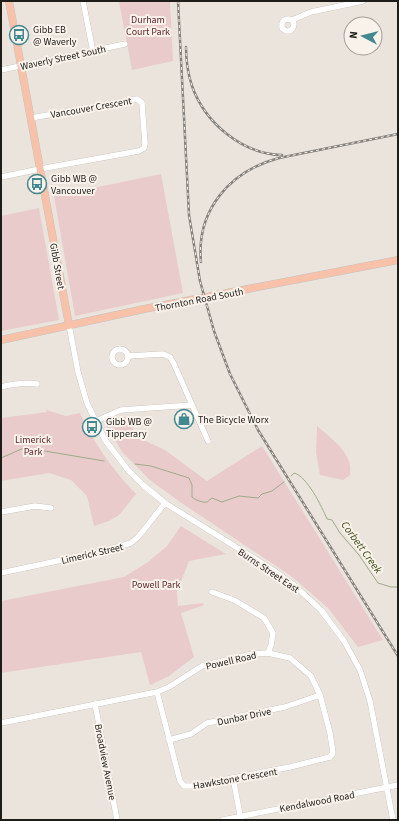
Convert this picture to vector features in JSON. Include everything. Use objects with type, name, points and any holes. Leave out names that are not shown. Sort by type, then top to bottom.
[{"type":"main road","name":"Gibb Street","points":[[9,1],[69,325]]},
{"type":"main road","name":"Thornton Road South","points":[[1,340],[69,325],[398,260]]},
{"type":"street","points":[[83,1],[93,52]]},
{"type":"street","points":[[292,20],[312,12],[363,1]]},
{"type":"street","name":"Waverly Street South","points":[[1,70],[93,52],[125,44]]},
{"type":"street","name":"Vancouver Crescent","points":[[30,118],[134,98],[140,100],[142,103],[145,144],[142,150],[40,169]]},
{"type":"street","points":[[1,177],[40,169]]},
{"type":"street","name":"Gibb Street","points":[[69,325],[81,382],[96,421],[112,450],[128,470],[165,504]]},
{"type":"street","points":[[128,356],[163,354],[170,357],[208,441]]},
{"type":"street","points":[[1,387],[28,382],[37,384]]},
{"type":"street","points":[[96,421],[121,410],[192,405]]},
{"type":"street","name":"Limerick Street","points":[[1,573],[104,552],[131,543],[139,536],[165,504]]},
{"type":"street","name":"Burns Street East","points":[[165,504],[282,576],[321,610],[344,641],[360,670],[370,701],[393,820]]},
{"type":"street","points":[[1,512],[35,506],[51,508]]},
{"type":"street","points":[[212,592],[234,600],[264,618],[273,633],[268,653]]},
{"type":"street","name":"Powell Road","points":[[1,723],[157,692],[169,687],[202,666],[252,654],[268,653],[290,658],[311,676],[320,695],[330,733],[333,753]]},
{"type":"street","name":"Hawkstone Crescent","points":[[157,692],[180,781],[184,786],[191,786],[290,767],[330,757],[333,753]]},
{"type":"street","name":"Dunbar Drive","points":[[169,740],[191,734],[207,723],[285,707],[320,695]]},
{"type":"street","name":"Broadview Avenue","points":[[95,704],[117,820]]},
{"type":"street","points":[[234,778],[241,818]]},
{"type":"street","name":"Kendalwood Road","points":[[223,820],[241,818],[398,785]]},
{"type":"green space","name":"Durham Court Park","points":[[119,1],[170,1],[173,61],[132,70]]},
{"type":"green space","points":[[161,174],[183,293],[75,316],[54,196]]},
{"type":"green space","points":[[39,208],[59,320],[1,331],[1,216]]},
{"type":"green space","name":"Limerick Park","points":[[46,410],[66,416],[80,413],[105,456],[136,494],[119,515],[109,521],[94,526],[87,496],[71,480],[49,473],[1,481],[1,418],[47,412]]},
{"type":"green space","points":[[129,416],[135,436],[165,450],[207,481],[262,446],[383,640],[358,647],[328,608],[291,576],[180,502],[150,480],[123,453],[106,426],[117,418]]},
{"type":"green space","points":[[317,426],[341,448],[349,460],[350,475],[343,480],[320,475],[316,453]]},
{"type":"green space","name":"Powell Park","points":[[181,526],[226,554],[189,561],[177,592],[178,606],[203,603],[204,605],[181,613],[194,657],[169,676],[150,685],[141,652],[1,673],[1,601],[124,577],[148,562],[167,546]]},
{"type":"waterway","name":"Corbett Creek","points":[[1,458],[24,448],[104,461]]},
{"type":"waterway","name":"Corbett Creek","points":[[135,464],[151,466],[189,478],[192,485],[192,497],[203,502],[207,502],[212,498],[222,502],[239,496],[258,498],[262,494],[272,491],[284,482]]},
{"type":"waterway","name":"Corbett Creek","points":[[291,476],[294,473],[299,475],[309,486],[327,519],[332,520],[340,533],[359,555],[378,583],[391,587],[398,587]]},
{"type":"railway","points":[[178,1],[189,215],[200,281],[214,331],[230,374],[258,430],[398,656]]},
{"type":"railway","points":[[186,47],[189,77],[192,86],[198,100],[216,124],[227,134],[253,149],[282,155]]},
{"type":"railway","points":[[201,262],[201,243],[204,226],[211,210],[220,195],[231,183],[245,172],[261,164],[279,158],[398,134]]},
{"type":"place","name":"Gibb EB @ Waverly","points":[[19,35]]},
{"type":"place","name":"Gibb WB @ Vancouver","points":[[37,184]]},
{"type":"place","name":"The Bicycle Worx","points":[[184,419]]},
{"type":"place","name":"Gibb WB @ Tipperary","points":[[92,427]]}]
